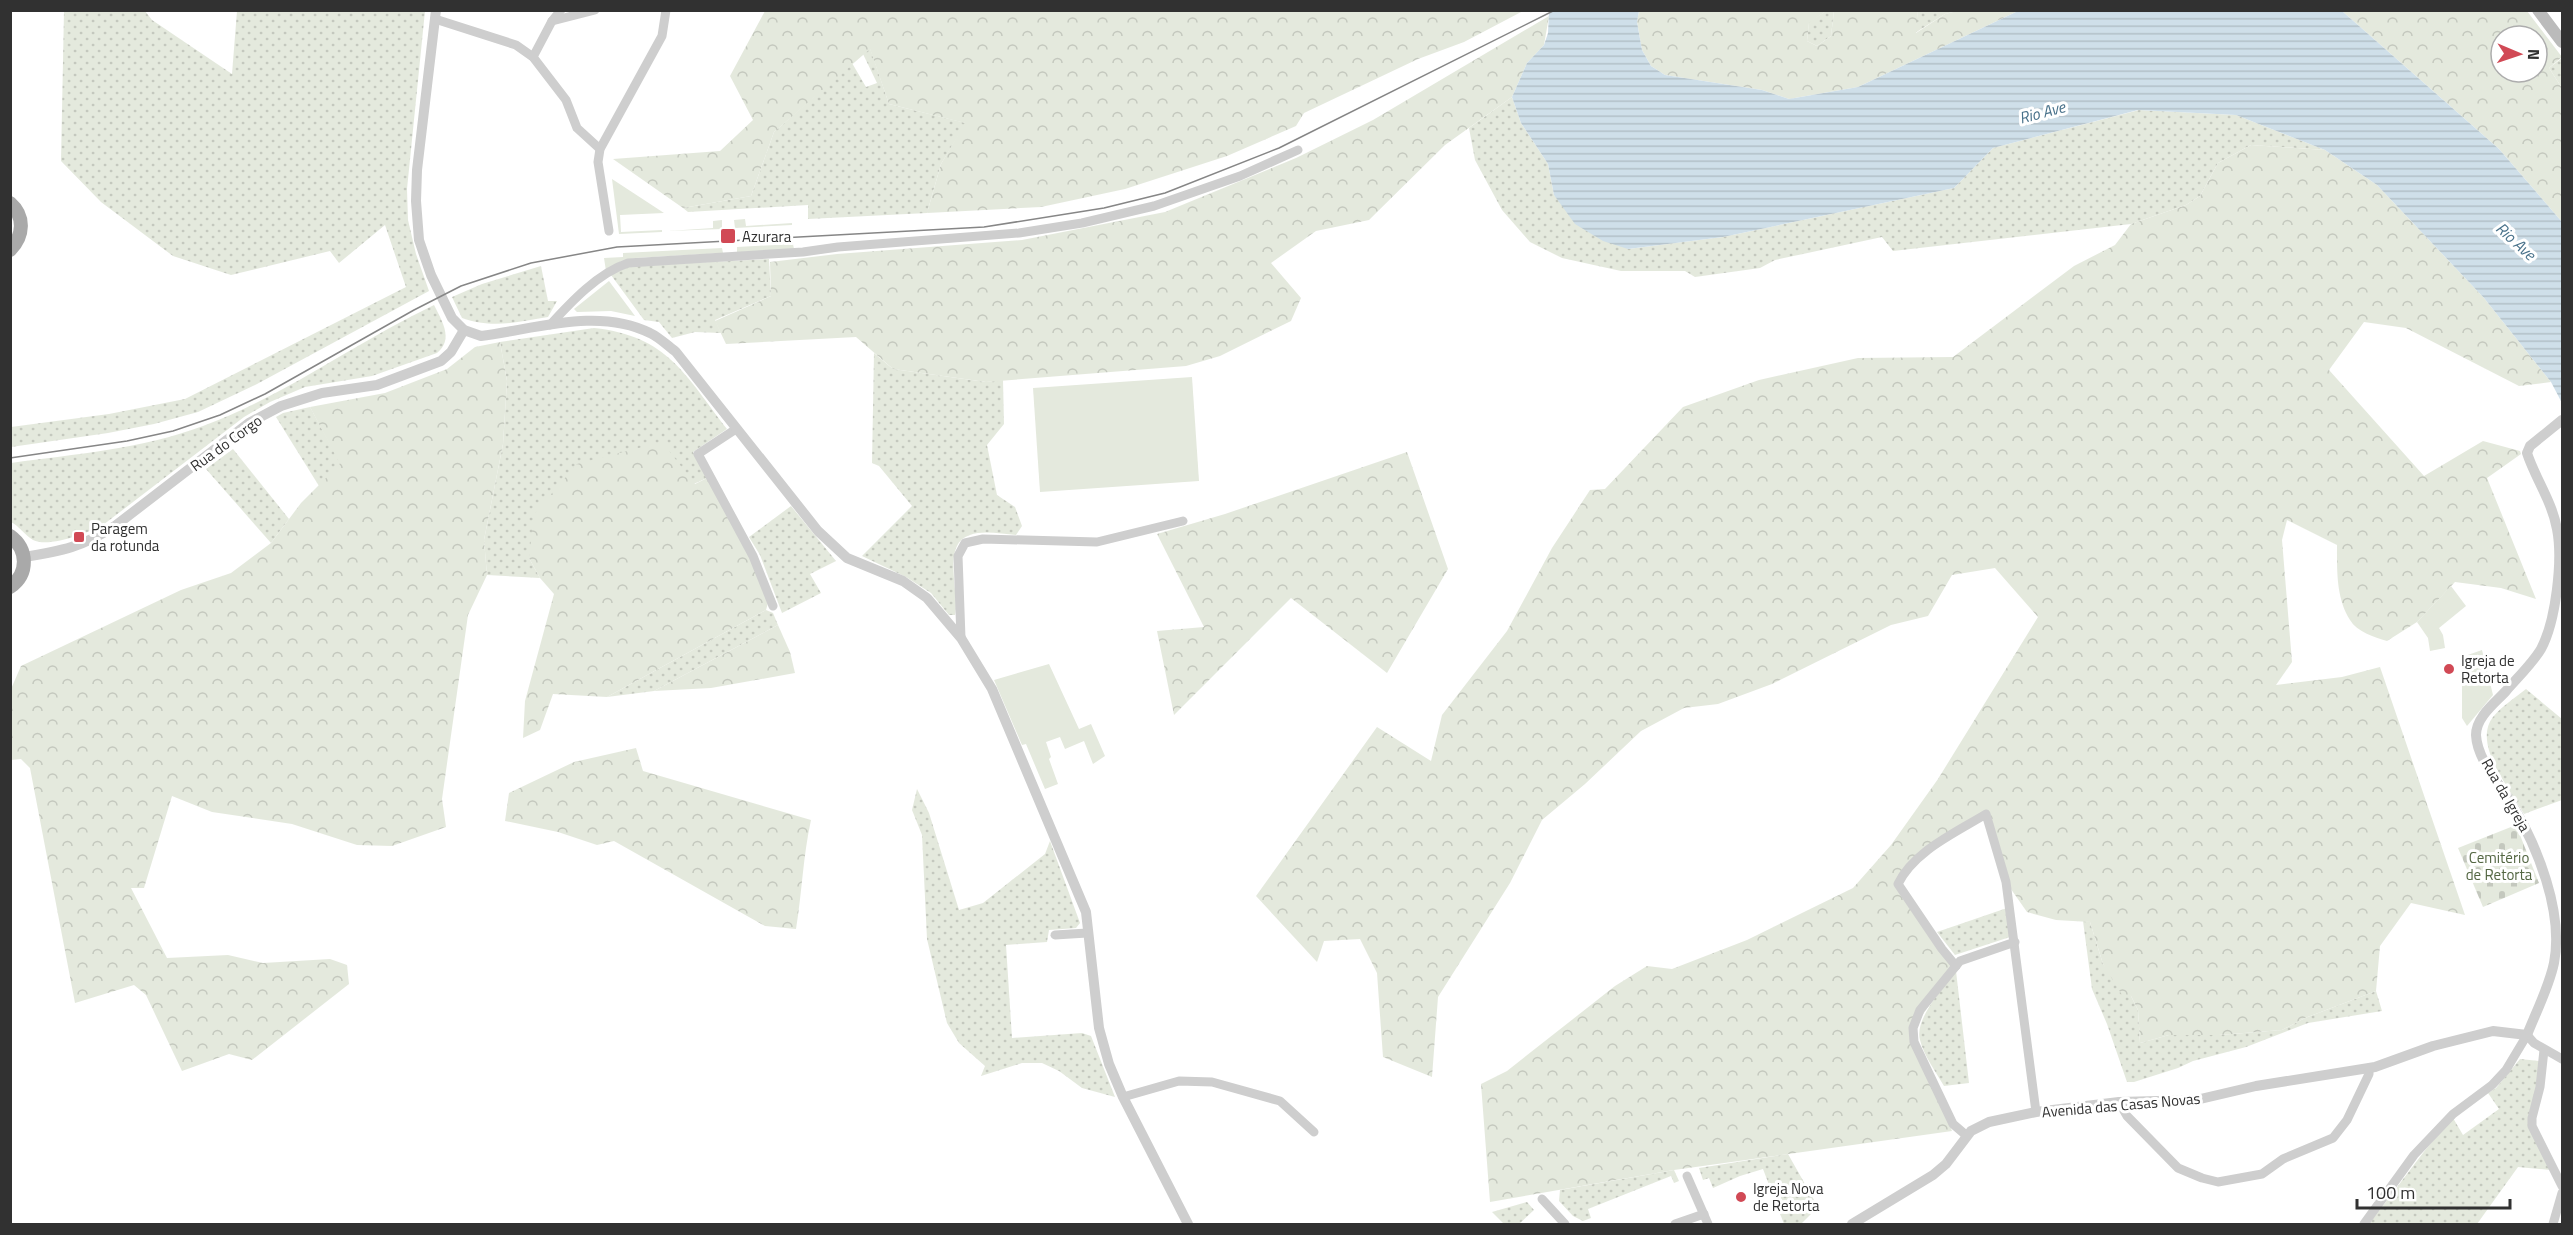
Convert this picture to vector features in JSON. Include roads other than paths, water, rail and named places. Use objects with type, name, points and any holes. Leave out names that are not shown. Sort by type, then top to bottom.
[{"type":"main road","points":[[2538,10],[2562,42]]},
{"type":"main road","points":[[10,202],[19,214],[22,224],[21,234],[10,250]]},
{"type":"main road","points":[[10,536],[21,548],[24,557],[21,576],[10,587]]},
{"type":"street","points":[[533,57],[552,21],[561,10]]},
{"type":"street","points":[[552,21],[595,10]]},
{"type":"street","points":[[609,231],[598,162],[600,149],[662,36],[666,10]]},
{"type":"street","points":[[600,149],[577,128],[566,100],[533,57],[516,45],[435,15],[417,170],[416,201],[419,240],[431,275],[452,318],[464,330],[481,336],[595,320],[620,322],[651,333],[676,352],[818,531],[847,558],[903,580],[927,598],[961,638],[992,689],[1086,912],[1099,1028],[1109,1064],[1123,1098],[1188,1224]]},
{"type":"street","points":[[550,326],[572,301],[616,267],[628,263],[803,252],[837,247],[1019,233],[1082,223],[1154,206],[1239,176],[1298,150]]},
{"type":"street","name":"Rua do Corgo","points":[[24,557],[67,550],[93,540],[116,526],[249,423],[281,406],[322,393],[377,385],[441,361],[451,352],[464,330]]},
{"type":"street","name":"Rua da Igreja","points":[[2527,1035],[2554,963],[2556,934],[2552,909],[2529,832],[2483,757],[2476,736],[2480,719],[2540,650],[2551,626],[2558,569],[2558,530],[2550,505],[2527,453],[2530,446],[2559,423]]},
{"type":"street","points":[[736,429],[698,454],[753,556],[773,606]]},
{"type":"street","points":[[961,638],[958,556],[965,543],[983,539],[1096,542],[1183,521]]},
{"type":"street","points":[[1956,966],[1898,884],[1902,875],[1926,851],[1986,814],[2006,882],[2036,1112]]},
{"type":"street","points":[[1055,935],[1087,933]]},
{"type":"street","points":[[1967,1136],[1953,1124],[1914,1042],[1912,1028],[1920,1011],[1960,961],[2015,942]]},
{"type":"street","name":"Avenida das Casas Novas","points":[[1852,1224],[1933,1175],[1946,1164],[1967,1136],[1978,1126],[1989,1122],[2036,1112],[2119,1102],[2196,1100],[2256,1086],[2388,1064],[2433,1046],[2481,1034],[2503,1032],[2527,1035]]},
{"type":"street","points":[[2364,1224],[2414,1155],[2453,1114],[2492,1084],[2506,1070],[2527,1035],[2544,1050],[2562,1059]]},
{"type":"street","points":[[2544,1050],[2532,1126],[2562,1186]]},
{"type":"street","points":[[2119,1102],[2127,1116],[2178,1168],[2218,1182],[2262,1174],[2283,1160],[2333,1138],[2347,1120],[2369,1074],[2369,1068]]},
{"type":"street","points":[[1123,1098],[1179,1082],[1212,1082],[1280,1101],[1314,1132]]},
{"type":"street","points":[[1687,1176],[1708,1224]]},
{"type":"street","points":[[2553,1224],[2562,1193]]},
{"type":"street","points":[[1542,1199],[1565,1224]]},
{"type":"street","points":[[1675,1224],[1704,1214]]},
{"type":"water","name":"Rio Ave","points":[[1549,11],[1639,11],[1637,22],[1642,50],[1651,66],[1665,75],[1762,90],[1789,99],[1858,87],[2018,11],[2342,11],[2499,149],[2562,222],[2562,403],[2551,382],[2484,298],[2377,185],[2325,150],[2236,115],[2138,110],[1993,148],[1954,188],[1723,237],[1628,249],[1603,241],[1575,224],[1554,195],[1548,164],[1521,123],[1512,97],[1527,63],[1544,45],[1548,33]]},
{"type":"tram line","points":[[10,458],[127,441],[173,431],[220,415],[265,394],[461,286],[531,263],[617,247],[984,227],[1104,208],[1165,193],[1279,148],[1555,10]]},
{"type":"place","name":"Azurara","points":[[728,236]]},
{"type":"place","name":"Paragem da rotunda","points":[[79,537]]},
{"type":"place","name":"Igreja de Retorta","points":[[2449,669]]},
{"type":"place","name":"Igreja Nova de Retorta","points":[[1741,1197]]},
{"type":"park label","name":"Cemitério de Retorta","points":[[2499,866]]}]
